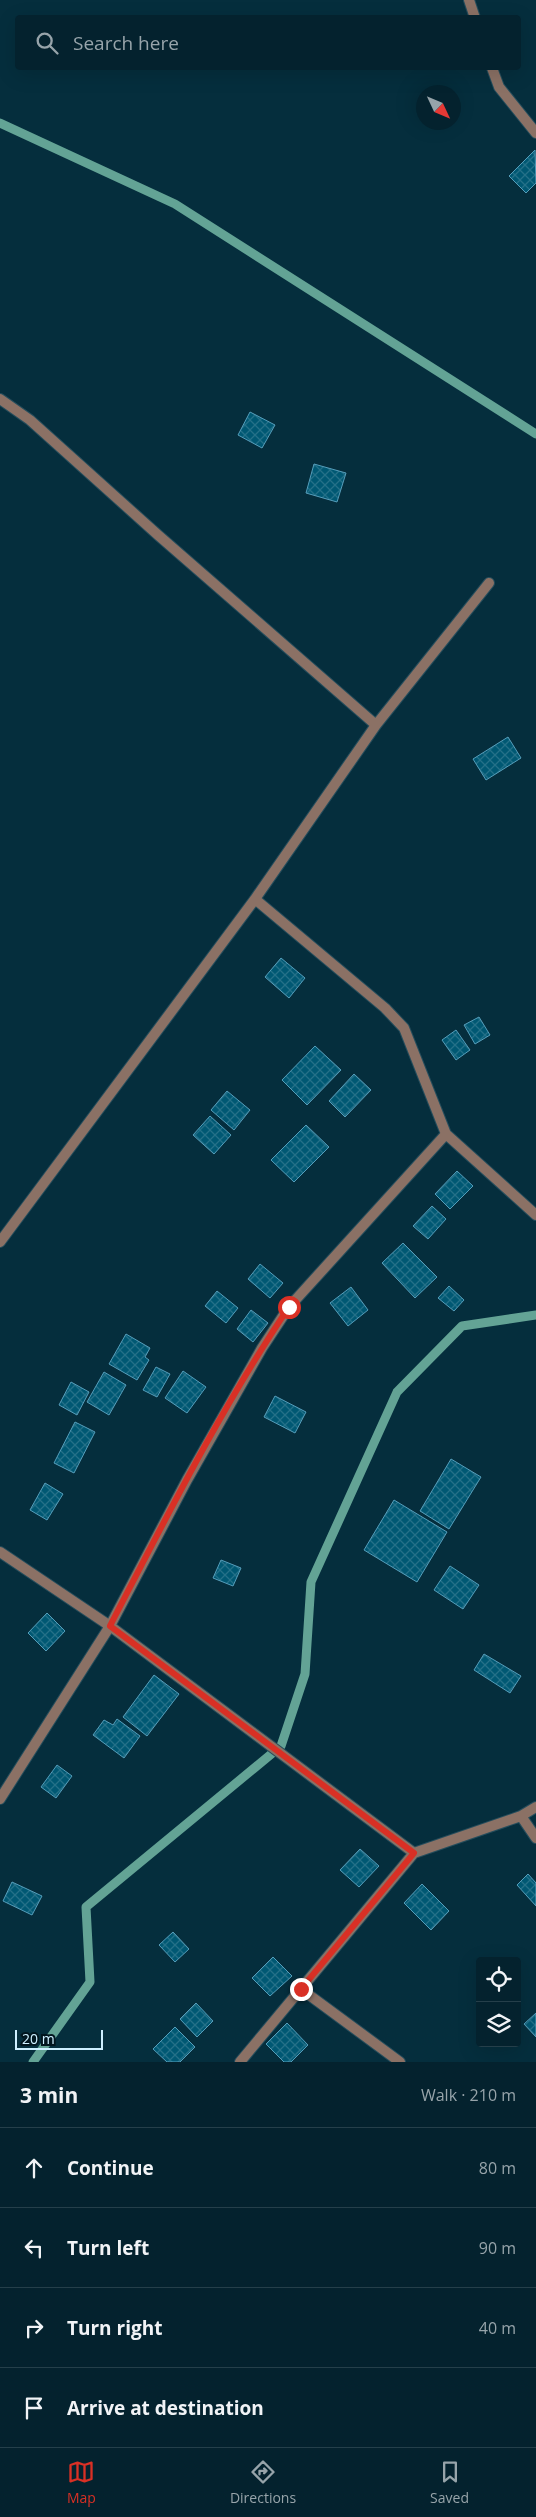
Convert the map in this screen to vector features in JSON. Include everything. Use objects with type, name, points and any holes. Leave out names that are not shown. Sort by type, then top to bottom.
[{"type":"street","points":[[469,0],[474,15]]},
{"type":"street","points":[[493,70],[499,88],[536,133]]},
{"type":"street","points":[[0,400],[30,420],[158,535],[376,725]]},
{"type":"street","points":[[0,1242],[255,899],[376,725],[489,583]]},
{"type":"street","points":[[255,899],[385,1008],[404,1028],[446,1134],[536,1215]]},
{"type":"street","points":[[0,1799],[110,1626],[187,1480],[267,1340],[289,1307],[446,1134]]},
{"type":"street","points":[[0,1552],[110,1626],[414,1853]]},
{"type":"street","points":[[240,2062],[414,1853],[521,1816],[536,1807]]},
{"type":"street","points":[[521,1816],[536,1838]]},
{"type":"street","points":[[301,1989],[400,2062]]},
{"type":"building","points":[[535,150],[536,183],[526,193],[509,176]]},
{"type":"building","points":[[250,412],[275,425],[262,448],[238,435]]},
{"type":"building","points":[[314,464],[346,473],[337,502],[306,493]]},
{"type":"building","points":[[508,737],[521,758],[486,780],[473,759]]},
{"type":"building","points":[[281,958],[305,978],[289,998],[265,977]]},
{"type":"building","points":[[479,1017],[490,1035],[475,1044],[464,1025]]},
{"type":"building","points":[[456,1030],[470,1050],[456,1060],[442,1040]]},
{"type":"building","points":[[315,1046],[341,1070],[307,1105],[282,1080]]},
{"type":"building","points":[[354,1074],[371,1090],[345,1117],[329,1101]]},
{"type":"building","points":[[227,1091],[250,1110],[234,1130],[211,1110]]},
{"type":"building","points":[[210,1116],[231,1135],[214,1154],[193,1135]]},
{"type":"building","points":[[306,1125],[329,1147],[294,1182],[271,1160]]},
{"type":"building","points":[[457,1171],[473,1186],[450,1209],[435,1194]]},
{"type":"building","points":[[432,1206],[446,1219],[428,1239],[413,1226]]},
{"type":"building","points":[[403,1243],[437,1277],[415,1298],[382,1263]]},
{"type":"building","points":[[260,1264],[283,1283],[270,1298],[248,1279]]},
{"type":"building","points":[[449,1286],[464,1300],[454,1311],[438,1298]]},
{"type":"building","points":[[351,1287],[368,1310],[348,1326],[330,1303]]},
{"type":"building","points":[[217,1291],[238,1308],[226,1323],[205,1306]]},
{"type":"building","points":[[251,1310],[268,1323],[253,1342],[237,1329]]},
{"type":"building","points":[[126,1334],[150,1348],[145,1357],[149,1360],[137,1380],[109,1364]]},
{"type":"building","points":[[156,1367],[170,1374],[157,1397],[143,1390]]},
{"type":"building","points":[[183,1371],[206,1387],[187,1413],[165,1398]]},
{"type":"building","points":[[104,1372],[126,1385],[109,1415],[87,1402]]},
{"type":"building","points":[[71,1382],[89,1392],[77,1415],[59,1405]]},
{"type":"building","points":[[275,1396],[306,1412],[295,1433],[264,1417]]},
{"type":"building","points":[[75,1422],[95,1432],[74,1473],[54,1463]]},
{"type":"building","points":[[451,1459],[481,1477],[449,1529],[420,1511]]},
{"type":"building","points":[[45,1483],[63,1494],[47,1520],[30,1510]]},
{"type":"building","points":[[394,1500],[447,1532],[417,1582],[364,1550]]},
{"type":"building","points":[[221,1560],[241,1568],[233,1586],[213,1578]]},
{"type":"building","points":[[450,1566],[479,1585],[463,1609],[434,1590]]},
{"type":"building","points":[[47,1613],[65,1631],[46,1651],[28,1633]]},
{"type":"building","points":[[484,1654],[521,1676],[510,1693],[474,1670]]},
{"type":"building","points":[[154,1675],[179,1694],[147,1736],[123,1717]]},
{"type":"building","points":[[117,1719],[140,1736],[124,1758],[93,1735],[104,1720],[113,1725]]},
{"type":"building","points":[[57,1765],[72,1776],[56,1798],[41,1787]]},
{"type":"building","points":[[360,1849],[379,1866],[359,1887],[340,1870]]},
{"type":"building","points":[[528,1874],[536,1883],[536,1906],[517,1885]]},
{"type":"building","points":[[12,1882],[42,1896],[32,1915],[3,1901]]},
{"type":"building","points":[[422,1884],[449,1911],[431,1930],[404,1903]]},
{"type":"building","points":[[173,1932],[189,1949],[175,1962],[159,1945]]},
{"type":"building","points":[[273,1957],[292,1976],[270,1996],[252,1978]]},
{"type":"building","points":[[196,2003],[213,2021],[197,2037],[180,2019]]},
{"type":"building","points":[[536,2013],[536,2037],[524,2024]]},
{"type":"building","points":[[287,2023],[308,2045],[291,2062],[284,2062],[266,2044]]},
{"type":"building","points":[[175,2027],[195,2047],[180,2062],[167,2062],[153,2049]]},
{"type":"waterway","points":[[0,123],[175,204],[536,434]]},
{"type":"waterway","points":[[33,2062],[90,1982],[86,1907],[281,1746],[305,1674],[311,1582],[397,1392],[462,1326],[536,1315]]},
{"type":"route","points":[[289,1307],[262,1348],[187,1480],[110,1626],[414,1853],[301,1989]]}]
